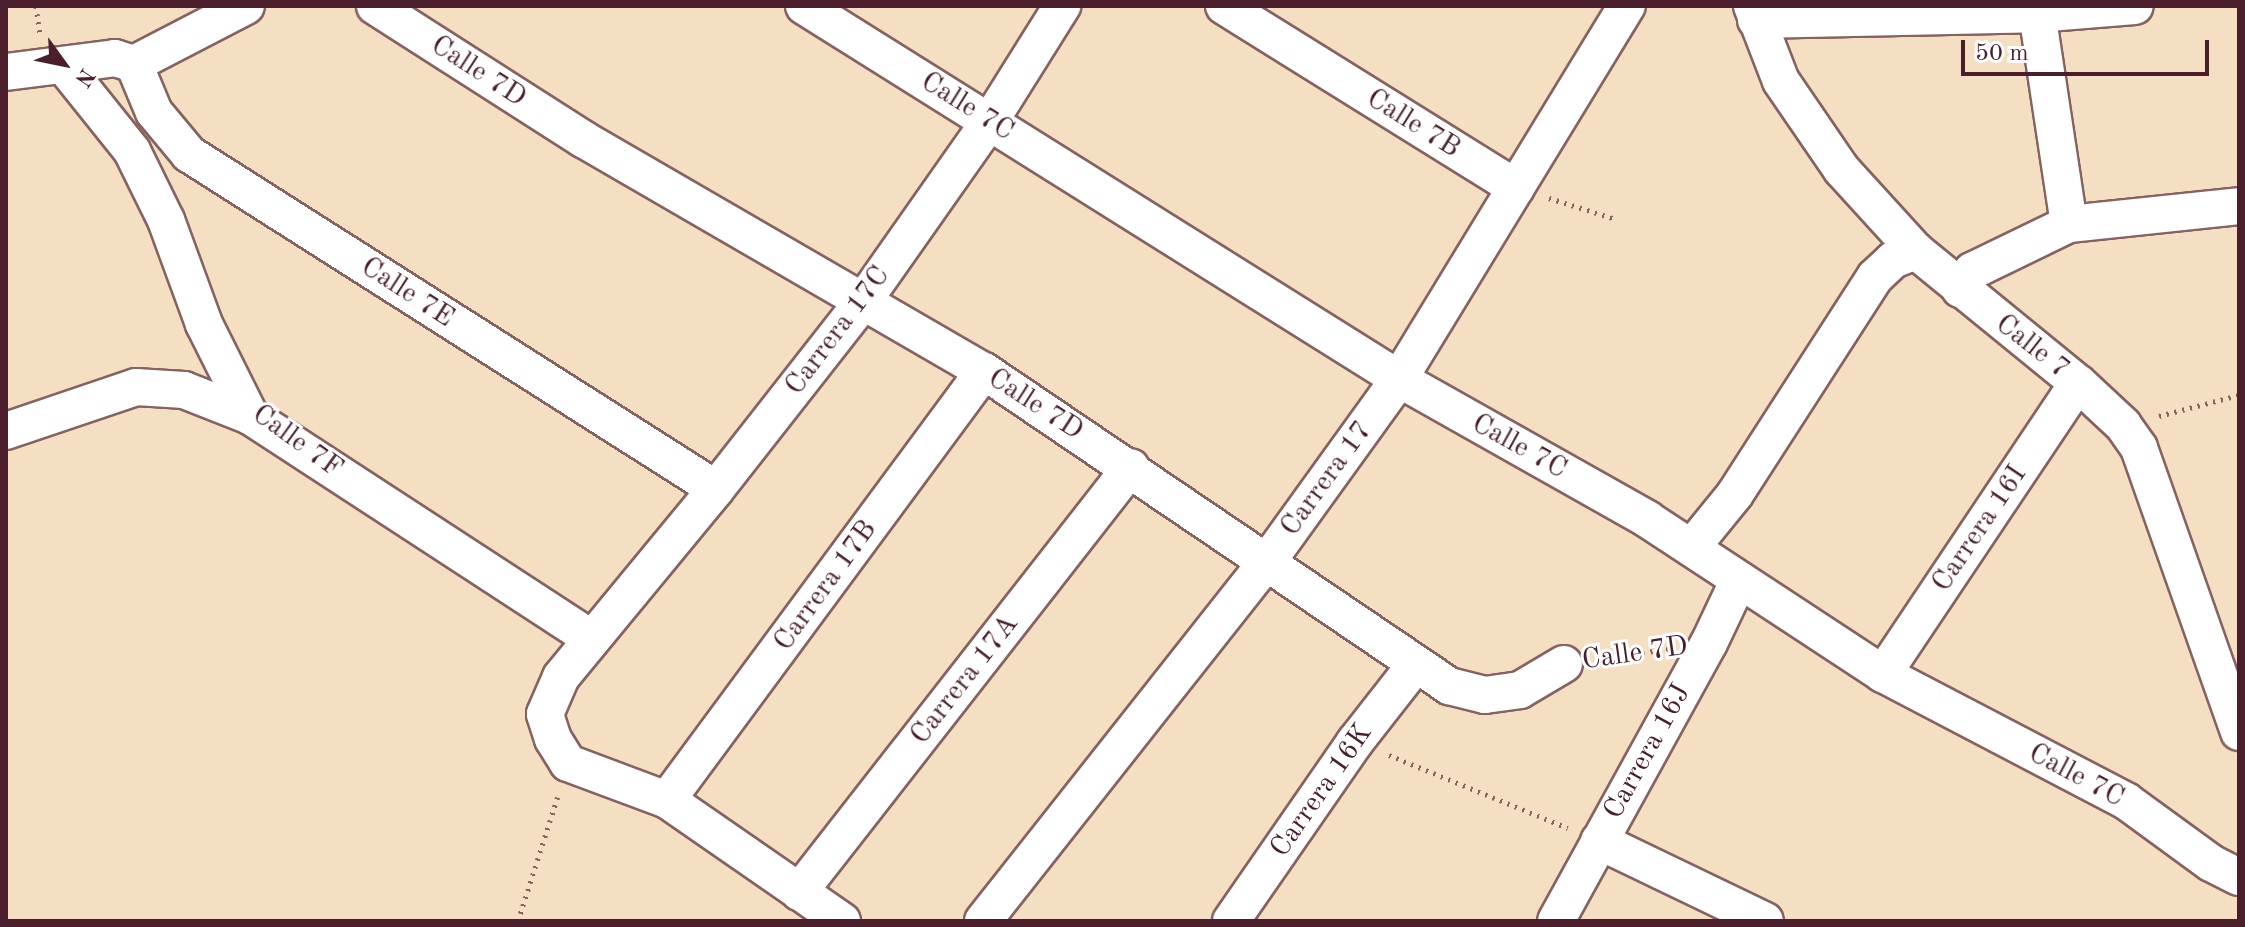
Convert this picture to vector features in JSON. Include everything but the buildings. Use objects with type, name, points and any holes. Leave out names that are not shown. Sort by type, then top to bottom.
[{"type":"street","points":[[6,72],[115,58],[134,64],[246,6]]},
{"type":"street","name":"Calle 7D","points":[[375,6],[583,139],[984,371],[1131,467],[1449,686],[1485,695],[1520,690],[1564,664]]},
{"type":"street","name":"Calle 7C","points":[[804,6],[1399,379],[1692,547],[1738,582],[1883,674],[2126,801],[2211,863],[2239,877]]},
{"type":"street","name":"Carrera 17C","points":[[568,763],[553,739],[545,714],[561,677],[716,489],[864,300],[990,121],[1062,6]]},
{"type":"street","name":"Calle 7B","points":[[1224,6],[1516,188]]},
{"type":"street","name":"Carrera 17","points":[[983,921],[1267,562],[1399,379],[1627,6]]},
{"type":"street","points":[[1754,13],[2135,6]]},
{"type":"street","points":[[2036,10],[2069,224]]},
{"type":"street","name":"Calle 7","points":[[1754,13],[1781,81],[1842,170],[1916,251],[2078,383],[2123,425],[2139,448],[2239,732]]},
{"type":"street","name":"Calle 7E","points":[[134,64],[154,112],[189,154],[716,489]]},
{"type":"street","name":"Calle 7F","points":[[64,66],[132,151],[166,220],[204,324],[250,416],[592,639]]},
{"type":"street","points":[[1960,289],[1972,271],[2069,224],[2239,206]]},
{"type":"street","points":[[1692,547],[1735,494],[1875,277],[1893,260],[1916,251]]},
{"type":"street","name":"Carrera 17B","points":[[667,800],[984,371]]},
{"type":"street","name":"Carrera 16I","points":[[1883,674],[2078,383]]},
{"type":"street","points":[[6,431],[136,387],[184,390],[250,416]]},
{"type":"street","name":"Carrera 17A","points":[[799,892],[1131,467]]},
{"type":"street","name":"Carrera 16J","points":[[1556,921],[1709,643],[1738,582]]},
{"type":"street","name":"Carrera 16K","points":[[1231,921],[1355,742],[1416,664]]},
{"type":"street","points":[[568,763],[667,800],[842,921]]},
{"type":"street","points":[[1599,841],[1765,921]]},
{"type":"path","points":[[1516,188],[1613,218]]},
{"type":"path","points":[[2123,425],[2239,395]]},
{"type":"path","name":"Calle 7D","points":[[1564,664],[1709,643]]},
{"type":"path","points":[[1355,742],[1599,841]]},
{"type":"path","points":[[518,921],[568,763]]}]
